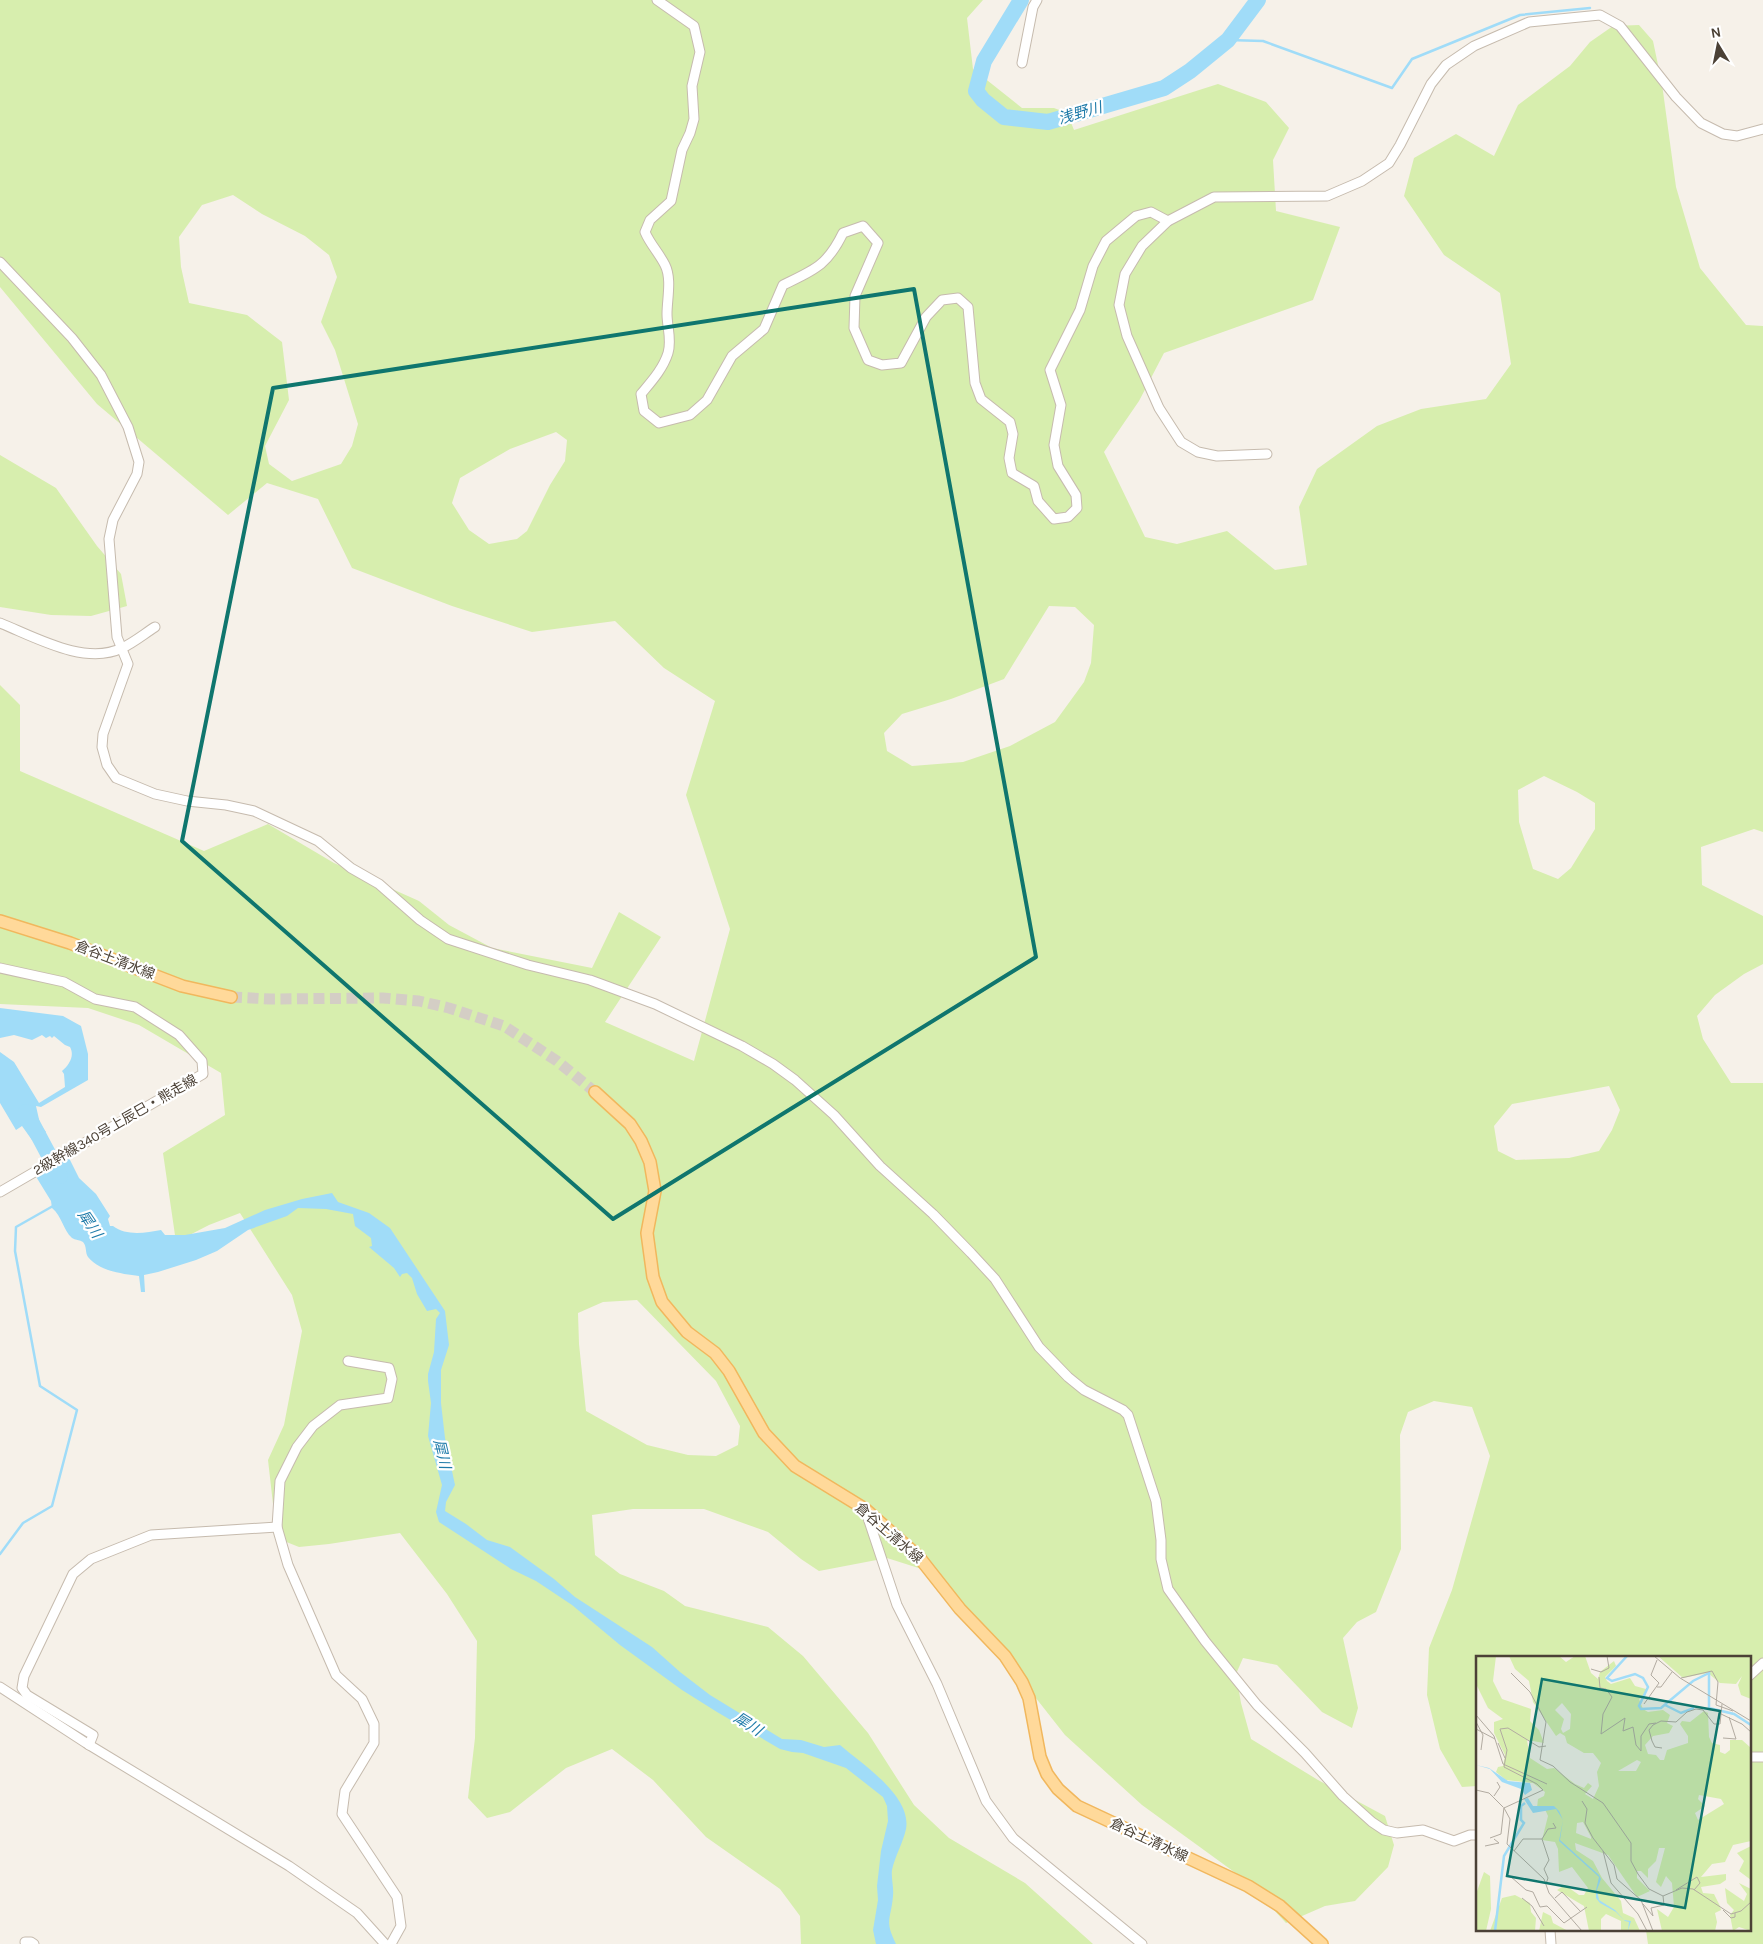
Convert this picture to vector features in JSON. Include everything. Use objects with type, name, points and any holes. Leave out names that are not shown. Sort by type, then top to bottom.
[{"type":"main road","name":"倉谷土清水線","points":[[0,921],[70,943],[182,986],[231,997]]},
{"type":"main road","name":"倉谷土清水線","points":[[595,1092],[630,1124],[642,1141],[650,1162],[655,1191],[647,1233],[653,1277],[662,1302],[687,1332],[715,1352],[729,1371],[764,1433],[795,1466],[865,1509],[919,1557],[960,1608],[1005,1656],[1022,1682],[1029,1698],[1040,1757],[1047,1774],[1058,1789],[1077,1806],[1248,1886],[1280,1906],[1322,1944]]},
{"type":"street","points":[[657,0],[694,26],[700,52],[692,86],[694,119],[682,150],[671,201],[650,220],[645,232],[648,241],[665,264],[668,274],[667,317],[670,336],[668,352],[657,375],[640,394],[644,411],[659,423],[690,415],[707,400],[732,356],[764,329],[783,285],[815,270],[834,252],[844,233],[863,226],[878,243],[855,296],[854,328],[868,360],[882,365],[901,363],[926,317],[942,300],[958,298],[968,307],[976,383],[981,399],[1010,422],[1013,434],[1009,458],[1012,473],[1034,486],[1038,501],[1054,519],[1068,517],[1077,508],[1076,495],[1058,466],[1054,445],[1061,405],[1050,370],[1080,310],[1094,266],[1106,241],[1136,216],[1151,212],[1168,221]]},
{"type":"street","points":[[1022,63],[1033,7],[1037,0]]},
{"type":"street","points":[[1267,454],[1216,456],[1198,452],[1181,442],[1159,408],[1127,336],[1118,305],[1125,274],[1142,246],[1168,221],[1214,197],[1327,196],[1362,181],[1389,163],[1431,84],[1446,65],[1474,46],[1529,22],[1600,15],[1620,26],[1665,83],[1701,123],[1723,134],[1737,136],[1763,129]]},
{"type":"street","points":[[0,262],[72,338],[102,375],[128,427],[139,462],[137,474],[113,520],[109,539],[117,637],[128,664],[102,734],[102,747],[107,765],[116,778],[155,794],[254,812],[318,841],[351,868],[379,884],[420,920],[448,939],[528,965],[590,980],[655,1004],[742,1046],[795,1080],[834,1115],[880,1166],[932,1214],[995,1279],[1039,1347],[1068,1377],[1084,1390],[1128,1414],[1156,1501],[1161,1540],[1161,1559],[1168,1588],[1205,1641],[1257,1704],[1343,1796],[1372,1822],[1384,1830],[1397,1833],[1423,1830],[1454,1841],[1470,1835],[1476,1835]]},
{"type":"street","points":[[0,623],[67,650],[86,654],[102,654],[122,648],[155,628]]},
{"type":"street","name":"2級幹線340号上辰巳・熊走線","points":[[0,968],[64,982],[95,999],[135,1007],[179,1035],[202,1061],[203,1074],[0,1192]]},
{"type":"street","points":[[348,1361],[389,1368],[392,1379],[388,1398],[340,1405],[312,1426],[298,1447],[280,1481],[276,1527],[288,1565],[336,1675],[362,1699],[374,1724],[374,1743],[345,1791],[342,1814],[397,1897],[401,1926],[392,1944]]},
{"type":"street","points":[[865,1509],[897,1605],[937,1684],[986,1801],[1013,1838],[1142,1944]]},
{"type":"street","points":[[88,1744],[93,1735],[28,1695],[22,1688],[24,1676],[73,1574],[92,1559],[151,1535],[276,1527]]},
{"type":"street","points":[[1750,1675],[1763,1663]]},
{"type":"street","points":[[0,1687],[88,1744],[303,1876],[357,1913],[385,1944]]},
{"type":"street","points":[[1750,1757],[1763,1757]]},
{"type":"highlighted area","points":[[914,289],[1036,957],[613,1219],[182,841],[273,388]]},
{"type":"green space","points":[[0,0],[983,0],[967,18],[973,69],[1022,108],[1054,108],[1067,113],[1074,130],[1218,84],[1266,102],[1289,128],[1273,160],[1276,211],[1340,227],[1313,300],[1164,353],[1139,401],[1104,452],[1145,537],[1177,544],[1227,531],[1275,570],[1307,565],[1299,507],[1317,469],[1377,426],[1421,409],[1486,399],[1511,364],[1500,293],[1444,255],[1404,196],[1414,158],[1456,134],[1494,156],[1518,105],[1570,66],[1590,42],[1613,26],[1639,25],[1653,41],[1662,84],[1676,187],[1700,268],[1746,325],[1763,326],[1763,832],[1754,829],[1701,847],[1702,885],[1763,916],[1763,964],[1744,974],[1715,995],[1697,1016],[1703,1039],[1731,1083],[1763,1083],[1763,1944],[1648,1944],[1646,1932],[1750,1932],[1750,1656],[1476,1656],[1476,1786],[1462,1787],[1440,1749],[1427,1695],[1429,1648],[1452,1590],[1490,1456],[1472,1407],[1434,1401],[1408,1412],[1400,1435],[1401,1549],[1376,1612],[1357,1622],[1343,1638],[1358,1708],[1352,1728],[1322,1712],[1277,1665],[1243,1658],[1236,1674],[1241,1703],[1251,1739],[1318,1780],[1385,1816],[1394,1845],[1388,1867],[1355,1901],[1325,1906],[1286,1923],[1248,1882],[1142,1805],[1065,1735],[995,1646],[931,1572],[887,1558],[819,1571],[768,1532],[704,1509],[633,1509],[592,1515],[595,1555],[620,1574],[664,1591],[685,1606],[768,1627],[803,1656],[868,1733],[914,1805],[949,1838],[1025,1883],[1093,1944],[801,1944],[800,1916],[780,1889],[706,1837],[653,1780],[612,1749],[566,1768],[510,1812],[487,1818],[468,1798],[475,1738],[477,1641],[447,1594],[400,1533],[299,1547],[274,1537],[273,1504],[268,1460],[284,1425],[302,1331],[292,1295],[240,1213],[209,1225],[176,1242],[163,1153],[225,1115],[221,1073],[139,1025],[88,1008],[0,1004],[0,685],[20,705],[20,771],[204,851],[268,824],[334,863],[419,901],[449,925],[492,948],[592,968],[619,912],[661,937],[605,1022],[694,1061],[730,929],[686,795],[715,701],[664,668],[615,621],[532,632],[452,606],[352,568],[318,499],[267,483],[228,515],[97,404],[0,287]],"holes":[[[233,195],[262,214],[305,236],[329,255],[337,277],[321,322],[335,350],[358,424],[352,446],[341,464],[292,481],[269,464],[265,446],[289,400],[282,342],[247,315],[189,303],[181,267],[179,237],[202,205]],[[556,432],[567,440],[565,461],[550,485],[527,531],[517,539],[489,544],[469,530],[452,503],[460,478],[510,449]],[[1049,606],[1075,607],[1094,625],[1091,663],[1084,682],[1055,722],[1010,746],[963,762],[912,766],[887,751],[884,733],[902,714],[951,699],[1004,679]],[[1544,776],[1595,803],[1595,829],[1571,868],[1558,879],[1533,869],[1519,822],[1518,790]],[[1609,1086],[1620,1110],[1612,1130],[1599,1151],[1569,1158],[1516,1160],[1498,1151],[1494,1126],[1512,1104]],[[637,1300],[716,1381],[740,1426],[738,1445],[716,1456],[688,1455],[647,1445],[586,1411],[579,1344],[578,1313],[603,1302]]]},
{"type":"green space","points":[[0,455],[56,488],[97,546],[121,574],[127,606],[91,616],[51,615],[0,607]]},
{"type":"water","points":[[0,1008],[63,1016],[81,1026],[88,1054],[88,1080],[41,1107],[36,1106],[40,1124],[46,1132],[42,1134],[39,1129],[33,1133],[35,1138],[32,1140],[22,1126],[16,1130],[0,1103],[0,1052],[14,1062],[39,1103],[65,1087],[62,1071],[67,1066],[72,1054],[70,1047],[54,1036],[46,1038],[42,1035],[32,1040],[14,1035],[0,1038]]},
{"type":"water","points":[[68,1156],[79,1178],[96,1194],[110,1216],[108,1219],[110,1226],[124,1231],[142,1233],[161,1230],[165,1235],[185,1235],[225,1228],[265,1210],[302,1199],[332,1193],[338,1202],[369,1213],[390,1228],[445,1311],[449,1345],[441,1370],[441,1403],[445,1438],[455,1485],[446,1502],[445,1511],[487,1540],[510,1547],[575,1597],[652,1647],[710,1695],[782,1739],[801,1740],[824,1747],[840,1745],[884,1782],[894,1793],[906,1817],[905,1834],[892,1870],[893,1893],[889,1925],[896,1944],[876,1944],[873,1930],[878,1900],[877,1886],[881,1851],[888,1821],[887,1806],[883,1797],[846,1768],[803,1753],[780,1749],[717,1712],[682,1690],[620,1645],[572,1605],[536,1581],[511,1569],[439,1522],[436,1512],[442,1485],[428,1436],[431,1403],[428,1374],[434,1352],[436,1319],[440,1313],[436,1309],[427,1311],[417,1294],[412,1278],[407,1273],[402,1274],[400,1277],[394,1268],[369,1247],[372,1246],[371,1238],[355,1226],[353,1214],[326,1209],[298,1208],[287,1216],[248,1230],[217,1251],[196,1260],[144,1275],[145,1292],[141,1292],[139,1276],[105,1269],[93,1262],[88,1257],[82,1241],[69,1235],[52,1208],[51,1201],[35,1175]]},
{"type":"waterway","name":"浅野川","points":[[1021,0],[984,61],[976,91],[983,100],[1004,117],[1048,122],[1164,88],[1190,71],[1228,40],[1258,0]]},
{"type":"waterway","points":[[1228,40],[1263,41],[1392,88],[1412,59],[1520,15],[1590,8]]},
{"type":"waterway","name":"犀川","points":[[26,1112],[60,1176]]},
{"type":"waterway","points":[[0,1554],[23,1523],[52,1506],[77,1410],[40,1386],[15,1251],[16,1227],[53,1206]]},
{"type":"tunnel","points":[[231,997],[271,999],[383,998],[419,1001],[449,1008],[504,1026],[557,1061],[595,1092]]}]
